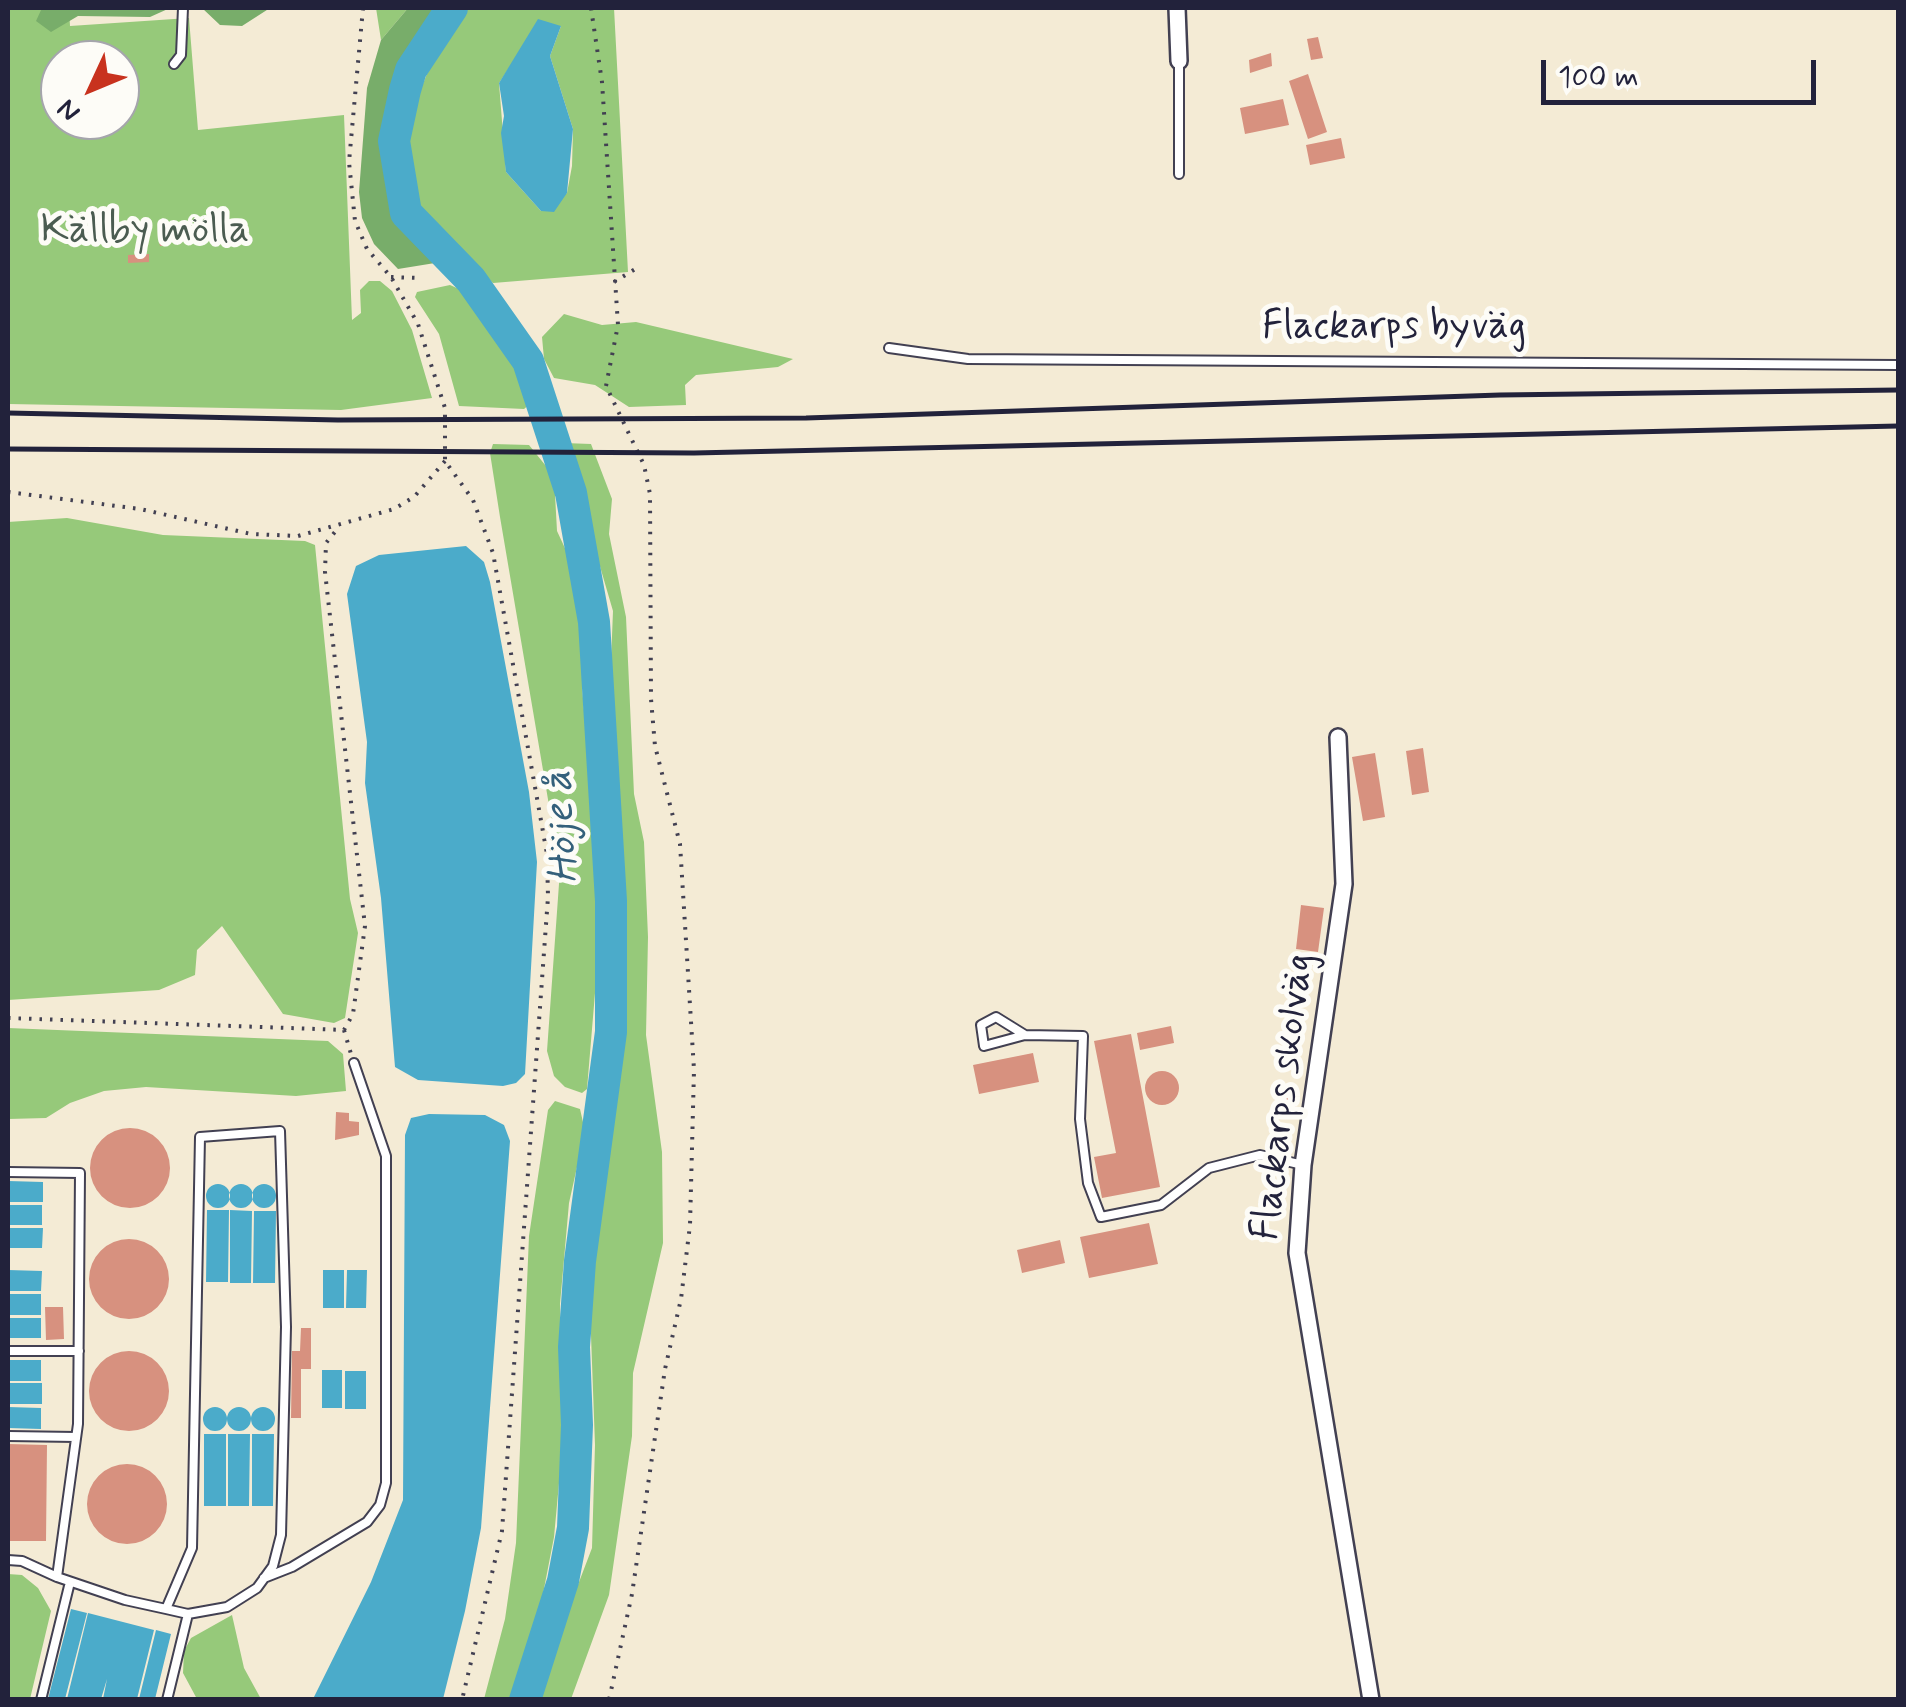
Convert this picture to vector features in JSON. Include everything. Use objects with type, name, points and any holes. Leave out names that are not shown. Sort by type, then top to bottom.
[{"type":"street","points":[[1177,8],[1179,60]]},
{"type":"street","name":"Flackarps skolväg","points":[[1338,737],[1344,884],[1304,1166],[1296,1253],[1371,1700]]},
{"type":"lane","points":[[174,64],[181,54],[184,8]]},
{"type":"lane","points":[[1179,60],[1180,174]]},
{"type":"lane","name":"Flackarps byväg","points":[[889,348],[968,359],[1898,365]]},
{"type":"lane","points":[[1024,1035],[996,1017],[980,1025],[984,1046],[1024,1035],[1083,1036],[1080,1118],[1088,1183],[1101,1217],[1161,1205],[1208,1168],[1260,1155],[1304,1166]]},
{"type":"lane","points":[[264,1578],[292,1567],[367,1522],[380,1505],[386,1483],[386,1156],[354,1063]]},
{"type":"lane","points":[[8,1560],[70,1582],[166,1609],[188,1614],[226,1607],[264,1578],[273,1566],[281,1535],[286,1327],[280,1131],[200,1137],[192,1548],[166,1609]]},
{"type":"lane","points":[[8,1172],[80,1173],[76,1437],[57,1577]]},
{"type":"lane","points":[[8,1351],[79,1351]]},
{"type":"lane","points":[[8,1436],[76,1437]]},
{"type":"lane","points":[[41,1700],[70,1582]]},
{"type":"lane","points":[[167,1700],[188,1614]]},
{"type":"path","points":[[362,8],[350,162],[357,231],[410,306],[445,408],[445,461],[473,500],[500,576],[540,802],[548,897],[502,1531],[462,1700]]},
{"type":"path","points":[[591,8],[602,82],[618,325],[606,386],[644,466],[650,494],[651,699],[655,746],[680,844],[694,1070],[691,1206],[681,1300],[660,1403],[638,1557],[608,1700]]},
{"type":"path","points":[[614,282],[636,268]]},
{"type":"path","points":[[390,276],[418,278]]},
{"type":"path","points":[[8,492],[140,508],[251,534],[298,536],[338,528],[414,497],[445,461]]},
{"type":"path","points":[[338,528],[326,542],[325,572],[365,926],[353,1014],[344,1030],[354,1063]]},
{"type":"path","points":[[8,1018],[344,1030]]},
{"type":"green space","name":"Källby mölla","points":[[8,8],[69,8],[70,26],[189,18],[198,130],[344,115],[352,320],[361,313],[360,290],[369,281],[380,281],[392,291],[412,330],[432,398],[341,410],[8,404]]},
{"type":"green space","points":[[42,8],[170,8],[150,17],[78,16],[51,32],[36,21]]},
{"type":"green space","points":[[202,8],[270,8],[242,26],[220,25]]},
{"type":"green space","points":[[376,8],[408,8],[381,40]]},
{"type":"green space","points":[[408,8],[441,8],[402,70],[389,104],[382,161],[395,207],[435,263],[398,269],[374,244],[362,218],[359,192],[367,88],[381,40]]},
{"type":"green space","points":[[465,8],[614,8],[628,272],[493,283],[438,236],[409,189],[405,128],[433,59]],"holes":[[[561,26],[550,56],[573,129],[572,166],[567,193],[541,211],[506,172],[499,83],[511,65]]]},
{"type":"green space","points":[[450,285],[468,293],[524,377],[531,391],[531,403],[524,409],[459,406],[439,334],[415,297],[417,292]]},
{"type":"green space","points":[[564,314],[602,325],[636,322],[793,359],[778,367],[696,375],[685,385],[686,405],[629,407],[595,385],[554,378],[544,359],[542,337]]},
{"type":"green space","points":[[564,443],[591,444],[612,499],[609,534],[626,617],[634,794],[644,842],[648,937],[646,1035],[662,1152],[663,1243],[633,1373],[632,1436],[609,1595],[571,1699],[534,1700],[592,1548],[595,1445],[589,1281],[610,1144],[624,964],[620,815],[608,736],[613,611]]},
{"type":"green space","points":[[493,444],[529,445],[554,476],[557,531],[576,572],[584,623],[582,686],[597,869],[597,969],[587,1089],[582,1093],[565,1087],[554,1076],[547,1051],[560,870],[500,517],[490,453]]},
{"type":"green space","points":[[67,518],[163,535],[305,541],[315,545],[350,899],[358,933],[345,1018],[334,1023],[283,1014],[222,926],[197,950],[195,975],[159,990],[8,1000],[8,522]]},
{"type":"green space","points":[[8,1028],[328,1041],[343,1054],[346,1091],[296,1096],[146,1087],[104,1091],[70,1103],[46,1118],[8,1119]]},
{"type":"green space","points":[[555,1101],[580,1109],[585,1131],[569,1203],[560,1304],[562,1451],[554,1537],[536,1630],[510,1699],[484,1699],[505,1619],[516,1543],[529,1236],[548,1110]]},
{"type":"green space","points":[[8,1574],[22,1575],[38,1588],[51,1611],[30,1699],[8,1699]]},
{"type":"green space","points":[[232,1615],[244,1668],[261,1699],[197,1699],[183,1673],[184,1651],[191,1638]]},
{"type":"water","points":[[538,19],[561,26],[550,56],[573,129],[567,193],[554,212],[541,211],[506,172],[501,133],[504,116],[499,83]]},
{"type":"water","points":[[466,546],[484,562],[490,582],[529,792],[537,862],[525,1074],[516,1083],[503,1086],[418,1080],[395,1067],[381,898],[365,783],[367,742],[347,594],[356,566],[379,555]]},
{"type":"water","points":[[429,1114],[485,1115],[504,1125],[510,1141],[481,1528],[465,1611],[443,1699],[313,1699],[371,1582],[403,1500],[405,1135],[411,1118]]},
{"type":"water","points":[[8,1181],[43,1182],[43,1202],[8,1202]]},
{"type":"water","points":[[218,1184],[230,1196],[218,1208],[206,1196]]},
{"type":"water","points":[[241,1184],[253,1196],[241,1208],[229,1196]]},
{"type":"water","points":[[264,1184],[276,1196],[264,1208],[252,1196]]},
{"type":"water","points":[[8,1205],[42,1205],[42,1225],[8,1225]]},
{"type":"water","points":[[207,1210],[229,1210],[228,1282],[206,1282]]},
{"type":"water","points":[[230,1210],[252,1211],[251,1283],[230,1283]]},
{"type":"water","points":[[254,1211],[276,1211],[275,1283],[253,1283]]},
{"type":"water","points":[[8,1228],[43,1228],[42,1248],[8,1248]]},
{"type":"water","points":[[8,1270],[42,1271],[41,1291],[8,1291]]},
{"type":"water","points":[[323,1270],[344,1270],[344,1308],[323,1308]]},
{"type":"water","points":[[347,1270],[367,1270],[366,1308],[346,1308]]},
{"type":"water","points":[[8,1294],[41,1294],[41,1315],[8,1315]]},
{"type":"water","points":[[8,1318],[41,1318],[41,1338],[8,1338]]},
{"type":"water","points":[[8,1360],[41,1360],[41,1381],[8,1381]]},
{"type":"water","points":[[322,1370],[342,1370],[342,1408],[322,1408]]},
{"type":"water","points":[[345,1371],[366,1371],[366,1409],[345,1409]]},
{"type":"water","points":[[8,1383],[42,1383],[42,1404],[8,1404]]},
{"type":"water","points":[[8,1407],[41,1408],[41,1429],[8,1428]]},
{"type":"water","points":[[215,1407],[224,1410],[224,1428],[215,1431],[206,1428],[203,1419],[206,1410]]},
{"type":"water","points":[[239,1407],[251,1419],[239,1431],[227,1419]]},
{"type":"water","points":[[263,1407],[275,1419],[263,1431],[251,1419]]},
{"type":"water","points":[[204,1434],[226,1434],[226,1506],[204,1506]]},
{"type":"water","points":[[228,1434],[250,1434],[249,1506],[228,1506]]},
{"type":"water","points":[[252,1434],[274,1434],[273,1506],[252,1506]]},
{"type":"water","points":[[71,1609],[87,1613],[65,1699],[48,1699]]},
{"type":"water","points":[[88,1613],[154,1630],[137,1699],[103,1699],[107,1679],[101,1699],[67,1699]]},
{"type":"water","points":[[156,1630],[171,1634],[155,1699],[139,1699]]},
{"type":"building","points":[[1318,37],[1323,58],[1311,60],[1307,39]]},
{"type":"building","points":[[1271,53],[1272,66],[1250,73],[1249,60]]},
{"type":"building","points":[[1308,74],[1327,132],[1308,139],[1289,81]]},
{"type":"building","points":[[1283,99],[1289,125],[1245,134],[1240,108]]},
{"type":"building","points":[[1341,138],[1345,158],[1310,165],[1306,145]]},
{"type":"building","points":[[167,234],[169,245],[160,246],[158,235]]},
{"type":"building","points":[[149,254],[149,262],[128,263],[128,255]]},
{"type":"building","points":[[1423,748],[1429,792],[1412,795],[1406,751]]},
{"type":"building","points":[[1375,753],[1385,817],[1363,821],[1352,757]]},
{"type":"building","points":[[1301,905],[1324,908],[1318,952],[1296,949]]},
{"type":"building","points":[[1171,1026],[1174,1043],[1140,1050],[1137,1033]]},
{"type":"building","points":[[1131,1034],[1160,1187],[1102,1198],[1094,1157],[1116,1153],[1094,1041]]},
{"type":"building","points":[[1033,1053],[1039,1082],[979,1094],[973,1065]]},
{"type":"building","points":[[1162,1071],[1174,1076],[1179,1088],[1174,1100],[1162,1105],[1150,1100],[1145,1088],[1150,1076]]},
{"type":"building","points":[[1292,1096],[1296,1108],[1284,1112],[1280,1101]]},
{"type":"building","points":[[336,1112],[349,1113],[349,1121],[359,1122],[359,1135],[335,1140]]},
{"type":"building","points":[[130,1128],[145,1131],[158,1140],[167,1153],[167,1183],[158,1196],[145,1205],[130,1208],[115,1205],[102,1196],[93,1183],[90,1168],[93,1153],[102,1140],[115,1131]]},
{"type":"building","points":[[1149,1223],[1158,1264],[1089,1278],[1080,1237]]},
{"type":"building","points":[[129,1239],[144,1242],[157,1251],[166,1264],[166,1294],[157,1307],[144,1316],[129,1319],[114,1316],[101,1307],[92,1294],[89,1279],[92,1264],[101,1251],[114,1242]]},
{"type":"building","points":[[1060,1240],[1065,1263],[1022,1273],[1017,1250]]},
{"type":"building","points":[[45,1307],[63,1307],[64,1339],[46,1340]]},
{"type":"building","points":[[301,1328],[311,1328],[311,1369],[301,1369],[301,1418],[291,1418],[292,1351],[300,1351]]},
{"type":"building","points":[[129,1351],[144,1354],[157,1363],[166,1376],[166,1406],[157,1419],[144,1428],[129,1431],[114,1428],[101,1419],[92,1406],[89,1391],[92,1376],[101,1363],[114,1354]]},
{"type":"building","points":[[8,1444],[47,1445],[46,1541],[8,1541]]},
{"type":"building","points":[[127,1464],[142,1467],[155,1476],[164,1489],[164,1519],[155,1532],[142,1541],[127,1544],[112,1541],[99,1532],[90,1519],[87,1504],[90,1489],[99,1476],[112,1467]]},
{"type":"waterway","name":"Höje å","points":[[452,8],[411,70],[405,90],[394,141],[406,213],[471,280],[528,361],[571,493],[594,622],[611,901],[611,1032],[580,1261],[574,1347],[577,1425],[573,1528],[563,1581],[525,1700]]},
{"type":"railway","points":[[8,413],[338,420],[806,418],[1500,395],[1898,390]]},
{"type":"railway","points":[[8,449],[694,453],[1898,426]]}]
